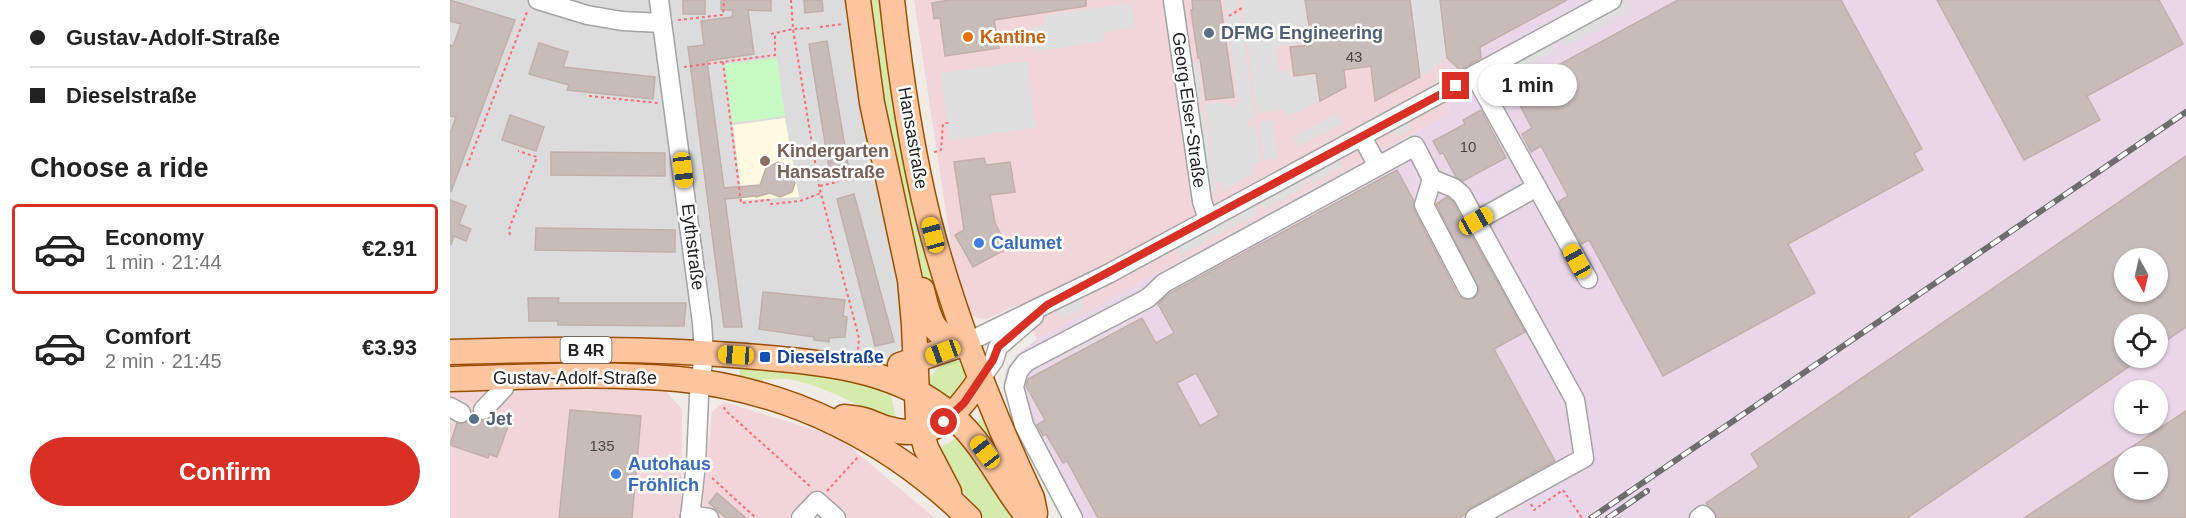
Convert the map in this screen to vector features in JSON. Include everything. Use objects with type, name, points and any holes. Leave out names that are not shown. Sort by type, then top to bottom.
[{"type":"main road","name":"Hansastraße","points":[[892,0],[904,90],[920,180],[937,252],[980,380]]},
{"type":"main road","name":"Hansastraße","points":[[860,11],[875,122],[904,247],[913,307],[916,391],[921,431],[936,468],[965,514]]},
{"type":"main road","name":"Hansastraße","points":[[904,247],[920,280],[925,305],[934,326],[942,337],[966,343]]},
{"type":"main road","points":[[874,374],[966,343]]},
{"type":"main road","name":"Gustav-Adolf-Straße","points":[[459,352],[558,350],[704,352],[828,364],[874,374],[916,391],[952,416],[985,452],[1017,504],[1029,518]]},
{"type":"main road","name":"Gustav-Adolf-Straße","points":[[450,379],[623,376],[700,382],[758,394],[815,413],[858,434],[901,460],[965,514]]},
{"type":"main road","points":[[980,380],[1032,498],[1037,518]]},
{"type":"main road","name":"Gustav-Adolf-Straße","points":[[815,413],[865,420],[891,430],[921,431],[934,427],[952,416],[980,380]]},
{"type":"street","name":"Eythstraße","points":[[659,0],[670,68],[704,352]]},
{"type":"street","name":"Georg-Elser-Straße","points":[[1173,0],[1202,201],[1208,220]]},
{"type":"street","points":[[966,343],[1025,313],[1047,305],[1208,220],[1612,0]]},
{"type":"street","points":[[534,3],[622,21],[662,23]]},
{"type":"street","points":[[1475,76],[1588,279]]},
{"type":"street","points":[[1362,136],[1378,166]]},
{"type":"street","points":[[1073,518],[1024,425],[1014,387],[1018,372],[1026,362],[1148,298],[1164,283],[1415,146],[1432,179],[1454,188],[1462,195],[1575,400],[1584,458],[1474,518]]},
{"type":"street","points":[[1432,179],[1424,205],[1468,289]]},
{"type":"street","points":[[1476,221],[1537,188]]},
{"type":"street","points":[[980,380],[993,360],[998,347],[1047,305]]},
{"type":"street","points":[[966,343],[981,347],[998,347]]},
{"type":"street","points":[[450,372],[459,352]]},
{"type":"street","points":[[704,352],[691,517],[709,518]]},
{"type":"street","points":[[483,410],[504,388],[510,377]]},
{"type":"street","points":[[801,518],[819,499],[836,518]]},
{"type":"street","points":[[1699,518],[1703,515],[1706,518]]},
{"type":"path","points":[[662,23],[723,15],[724,0]]},
{"type":"path","points":[[791,0],[793,29],[819,186],[859,338],[858,350]]},
{"type":"path","points":[[467,166],[534,3]]},
{"type":"path","points":[[1228,16],[1242,8]]},
{"type":"path","points":[[820,27],[860,11]]},
{"type":"path","points":[[670,68],[775,55],[773,33],[812,28]]},
{"type":"path","points":[[997,35],[1035,34]]},
{"type":"path","points":[[723,62],[741,203],[769,200],[771,204],[790,202],[821,193]]},
{"type":"path","points":[[589,96],[674,105]]},
{"type":"path","points":[[932,153],[941,150],[943,124],[951,122]]},
{"type":"path","points":[[510,235],[509,229],[537,157],[518,151]]},
{"type":"path","points":[[845,180],[869,175]]},
{"type":"path","points":[[819,186],[838,182]]},
{"type":"path","points":[[723,404],[725,411],[819,499],[858,457]]},
{"type":"path","points":[[696,464],[756,518]]},
{"type":"path","points":[[1563,490],[1582,518]]},
{"type":"shaded area","points":[[450,0],[851,0],[897,276],[902,345],[895,357],[884,361],[727,347],[450,344]]},
{"type":"shaded area","points":[[914,0],[1440,0],[1447,58],[1449,114],[1037,339],[1018,305],[987,319],[977,318],[968,312],[958,292]]},
{"type":"shaded area","points":[[1224,0],[1238,0],[1239,7],[1232,11],[1233,16],[1240,12],[1255,117],[1248,122],[1248,128],[1256,124],[1261,163],[1253,164],[1255,173],[1222,191],[1221,182],[1216,183],[1205,104],[1222,102],[1234,108],[1238,100]]},
{"type":"shaded area","points":[[1241,0],[1304,0],[1309,32],[1298,33],[1299,44],[1276,47],[1279,71],[1291,70],[1293,78],[1315,75],[1319,101],[1288,117],[1283,109],[1257,113]]},
{"type":"shaded area","points":[[1410,0],[1440,0],[1447,58],[1420,77]]},
{"type":"shaded area","points":[[1440,0],[2186,0],[2186,518],[1062,518],[1021,439],[1004,385],[1005,372],[1015,356],[1037,339],[1449,114],[1447,58]]},
{"type":"shaded area","points":[[1627,0],[1632,9],[1564,47],[1559,38]]},
{"type":"shaded area","points":[[1131,3],[1135,27],[1104,32],[1105,41],[1034,52],[1031,27],[1045,25],[1044,16]]},
{"type":"shaded area","points":[[1552,41],[1557,50],[1500,81],[1495,72]]},
{"type":"shaded area","points":[[1027,61],[1036,128],[950,140],[940,73]]},
{"type":"shaded area","points":[[1198,62],[1203,100],[1193,101],[1188,63]]},
{"type":"shaded area","points":[[1204,111],[1216,191],[1207,192],[1194,112]]},
{"type":"shaded area","points":[[1338,113],[1343,123],[1298,146],[1293,137]]},
{"type":"shaded area","name":"Kindergarten Hansastraße","points":[[785,118],[799,197],[742,200],[733,125]]},
{"type":"shaded area","points":[[1272,120],[1278,158],[1264,160],[1259,122]]},
{"type":"shaded area","points":[[1407,121],[1411,129],[1397,137],[1392,129]]},
{"type":"shaded area","points":[[1339,158],[1343,166],[1311,184],[1307,175]]},
{"type":"shaded area","points":[[1301,178],[1306,186],[1264,210],[1259,201]]},
{"type":"shaded area","points":[[1253,204],[1258,213],[1180,256],[1175,247]]},
{"type":"shaded area","points":[[1081,298],[1085,307],[1061,320],[1056,311]]},
{"type":"shaded area","points":[[659,384],[682,409],[681,518],[450,518],[450,387]]},
{"type":"shaded area","points":[[724,402],[838,437],[935,518],[701,518],[712,412]]},
{"type":"green space","points":[[867,0],[886,0],[951,319],[939,325],[919,259],[897,166],[887,135]]},
{"type":"green space","points":[[777,58],[785,116],[732,123],[725,64]]},
{"type":"green space","points":[[955,360],[964,362],[966,374],[964,384],[952,403],[924,386],[937,370]]},
{"type":"green space","points":[[740,369],[817,376],[889,387],[897,423],[833,393],[794,380],[739,379]]},
{"type":"green space","points":[[986,414],[1004,460],[975,424]]},
{"type":"green space","points":[[962,434],[1018,518],[984,518],[955,482],[937,449]]},
{"type":"building","points":[[450,0],[515,20],[451,192],[450,133],[456,117],[450,116],[450,45],[453,46],[461,24],[450,21]]},
{"type":"building","points":[[683,0],[705,0],[705,14],[683,14]]},
{"type":"building","points":[[721,0],[771,0],[771,11],[748,10],[754,54],[707,61],[724,188],[760,185],[766,168],[778,162],[787,165],[795,183],[792,192],[780,197],[770,193],[756,197],[725,199],[742,327],[724,327],[688,47],[704,45],[701,21],[732,17],[733,10],[721,10]]},
{"type":"building","points":[[804,0],[822,0],[823,11],[805,13]]},
{"type":"building","points":[[949,0],[1086,0],[1086,6],[994,20],[999,48],[945,56],[940,18],[934,19],[932,3]]},
{"type":"building","points":[[1192,0],[1220,0],[1234,97],[1206,100],[1191,10],[1193,10]]},
{"type":"building","points":[[1305,0],[1410,0],[1420,77],[1375,101],[1371,66],[1344,70],[1346,87],[1320,101],[1316,73],[1294,76],[1290,47],[1312,45]]},
{"type":"building","points":[[1440,0],[1567,0],[1480,47],[1481,58],[1460,70],[1447,58]]},
{"type":"building","points":[[1678,0],[1841,0],[1922,149],[1914,153],[1923,170],[1788,244],[1815,293],[1663,376],[1589,240],[1581,244],[1558,202],[1568,196],[1541,146],[1531,152],[1522,134],[1532,128],[1512,90]]},
{"type":"building","points":[[1937,0],[2159,0],[2183,44],[2087,96],[2100,120],[2024,160]]},
{"type":"building","points":[[827,41],[848,165],[829,168],[809,44]]},
{"type":"building","points":[[539,43],[568,52],[563,67],[655,77],[653,99],[567,90],[569,85],[529,74]]},
{"type":"building","points":[[1481,110],[1506,158],[1463,181],[1456,177],[1443,153],[1440,154],[1433,141],[1465,124],[1463,120]]},
{"type":"building","points":[[510,115],[544,127],[536,151],[502,140]]},
{"type":"building","points":[[551,152],[665,153],[665,176],[551,175]]},
{"type":"building","points":[[2186,156],[2186,327],[2168,339],[2168,314],[2114,314],[2114,368],[2127,368],[1907,518],[1717,518],[1706,503],[1759,467],[1751,454]]},
{"type":"building","points":[[984,158],[986,165],[1010,162],[1015,192],[990,195],[995,223],[1008,248],[973,267],[955,235],[964,230],[954,162]]},
{"type":"building","points":[[1397,170],[1414,201],[1414,210],[1458,295],[1463,299],[1473,299],[1479,289],[1436,204],[1447,197],[1453,202],[1525,332],[1494,349],[1555,461],[1470,508],[1459,518],[1098,518],[1067,461],[1063,463],[1046,434],[1043,436],[1037,425],[1045,420],[1026,386],[1028,379],[1142,318],[1156,343],[1174,333],[1158,304],[1170,293]],"holes":[[[1196,373],[1219,415],[1200,426],[1177,383]]]},
{"type":"building","points":[[854,194],[894,342],[875,346],[837,199]]},
{"type":"building","points":[[450,200],[466,206],[459,224],[471,229],[466,241],[454,236],[451,245]]},
{"type":"building","points":[[536,228],[675,230],[675,252],[535,250]]},
{"type":"building","points":[[763,292],[845,300],[843,316],[847,317],[845,337],[829,338],[829,342],[814,340],[814,337],[759,329]]},
{"type":"building","points":[[528,298],[559,298],[558,303],[686,303],[684,326],[558,325],[558,321],[529,321]]},
{"type":"building","points":[[570,410],[641,416],[632,518],[559,518]]},
{"type":"building","points":[[2186,411],[2186,518],[2024,518],[2114,459],[2114,500],[2168,500],[2168,446],[2133,446],[2151,434],[2168,434],[2168,423]]},
{"type":"building","points":[[472,413],[481,421],[487,421],[496,413],[511,418],[497,457],[489,454],[488,458],[450,445],[457,423],[467,422]]},
{"type":"building","points":[[717,493],[746,518],[726,518],[709,503]]},
{"type":"railway","points":[[1591,518],[2186,112]]},
{"type":"railway","points":[[1608,518],[1647,491]]},
{"type":"place","name":"DFMG Engineering","points":[[1209,33]]},
{"type":"place","name":"Kantine","points":[[968,37]]},
{"type":"place","name":"Kindergarten Hansastraße","points":[[765,161]]},
{"type":"place","name":"Calumet","points":[[979,243]]},
{"type":"place","name":"Dieselstraße","points":[[765,357]]},
{"type":"place","name":"Jet","points":[[474,419]]},
{"type":"place","name":"Autohaus Fröhlich","points":[[616,474]]},
{"type":"route","points":[[944,422],[964,403],[993,360],[998,347],[1047,305],[1456,86]]}]
